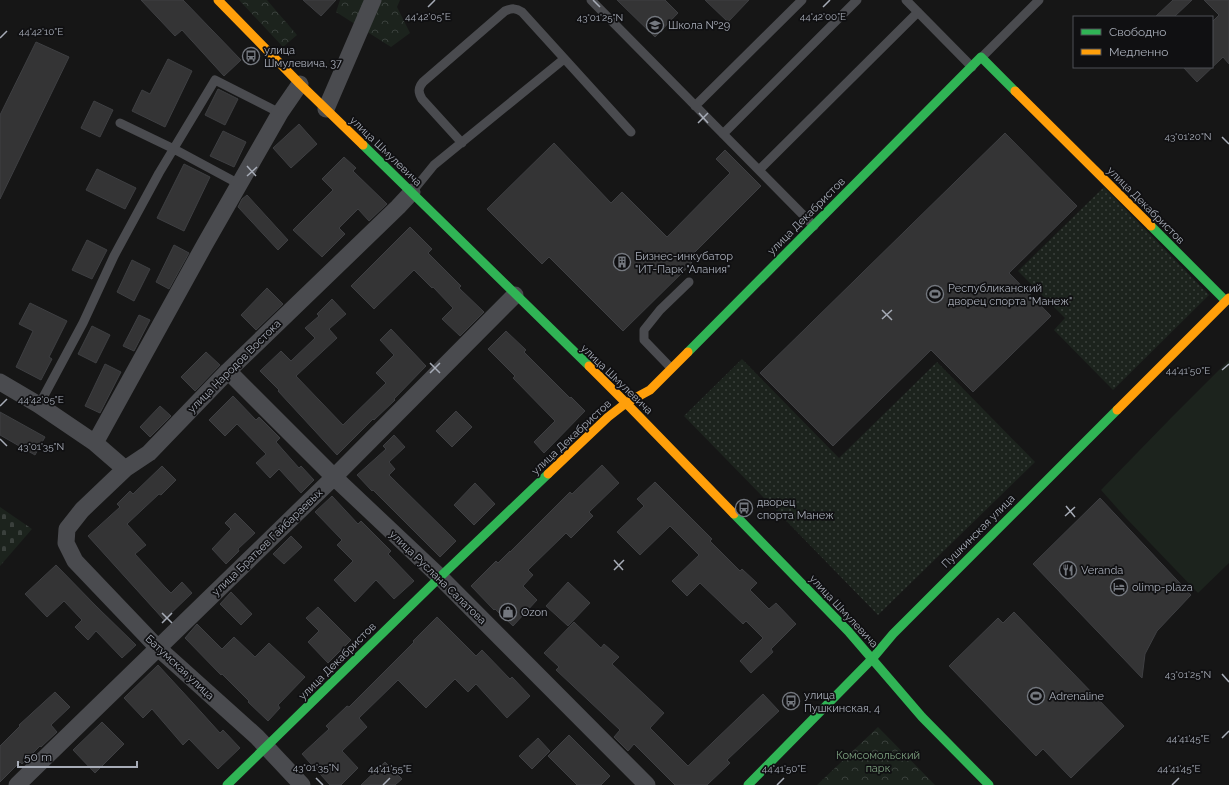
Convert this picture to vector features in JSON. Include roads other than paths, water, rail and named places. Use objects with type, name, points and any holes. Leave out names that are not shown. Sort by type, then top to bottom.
[{"type":"main road","name":"улица Шмулевича","points":[[218,0],[300,84],[626,403],[848,631],[922,717],[989,785]]},
{"type":"main road","name":"улица Декабристов","points":[[227,785],[440,576],[608,417],[626,403],[650,390],[982,57],[1227,299]]},
{"type":"main road","name":"Пушкинская улица","points":[[748,785],[872,659],[892,634],[1227,299]]},
{"type":"street","points":[[326,109],[373,0]]},
{"type":"street","points":[[95,443],[239,184],[280,113],[300,84]]},
{"type":"street","name":"улица Народов Востока","points":[[66,543],[67,529],[82,510],[125,469],[149,453],[228,370],[398,208],[412,192]]},
{"type":"street","name":"улица Братьев Гайбараевых","points":[[17,785],[334,476],[515,295]]},
{"type":"street","name":"улица Руслана Салатова","points":[[228,370],[334,476],[440,576],[647,785]]},
{"type":"street","points":[[0,382],[39,405],[95,443],[125,469]]},
{"type":"street","name":"Батумская улица","points":[[66,543],[76,561],[158,648],[257,737],[302,785]]},
{"type":"lane","points":[[592,0],[814,226]]},
{"type":"lane","points":[[696,106],[802,0]]},
{"type":"lane","points":[[723,134],[857,0]]},
{"type":"lane","points":[[906,0],[972,66]]},
{"type":"lane","name":"улица Декабристов","points":[[982,57],[1038,0]]},
{"type":"lane","points":[[462,143],[422,99],[419,93],[419,87],[510,8],[517,9],[522,12],[631,132]]},
{"type":"lane","points":[[759,170],[918,12]]},
{"type":"lane","points":[[412,192],[434,165],[564,59]]},
{"type":"lane","points":[[39,405],[83,323],[114,256],[159,173],[215,80],[280,113]]},
{"type":"lane","points":[[120,123],[174,149],[239,184]]},
{"type":"lane","points":[[671,368],[644,340],[644,330],[660,310],[689,282]]},
{"type":"place","name":"Школа №29","points":[[655,25]]},
{"type":"place","name":"улица Шмулевича, 37","points":[[251,56]]},
{"type":"place","name":"Бизнес-инкубатор \"ИТ-Парк \"Алания\"","points":[[622,262]]},
{"type":"place","name":"Республиканский дворец спорта \"Манеж\"","points":[[935,294]]},
{"type":"place","name":"дворец спорта Манеж","points":[[744,508]]},
{"type":"place","name":"Veranda","points":[[1068,570]]},
{"type":"place","name":"olimp-plaza","points":[[1119,587]]},
{"type":"place","name":"Ozon","points":[[508,612]]},
{"type":"place","name":"Adrenaline","points":[[1036,696]]},
{"type":"place","name":"улица Пушкинская, 4","points":[[791,701]]},
{"type":"park label","name":"Комсомольский парк","points":[[878,761]]}]
